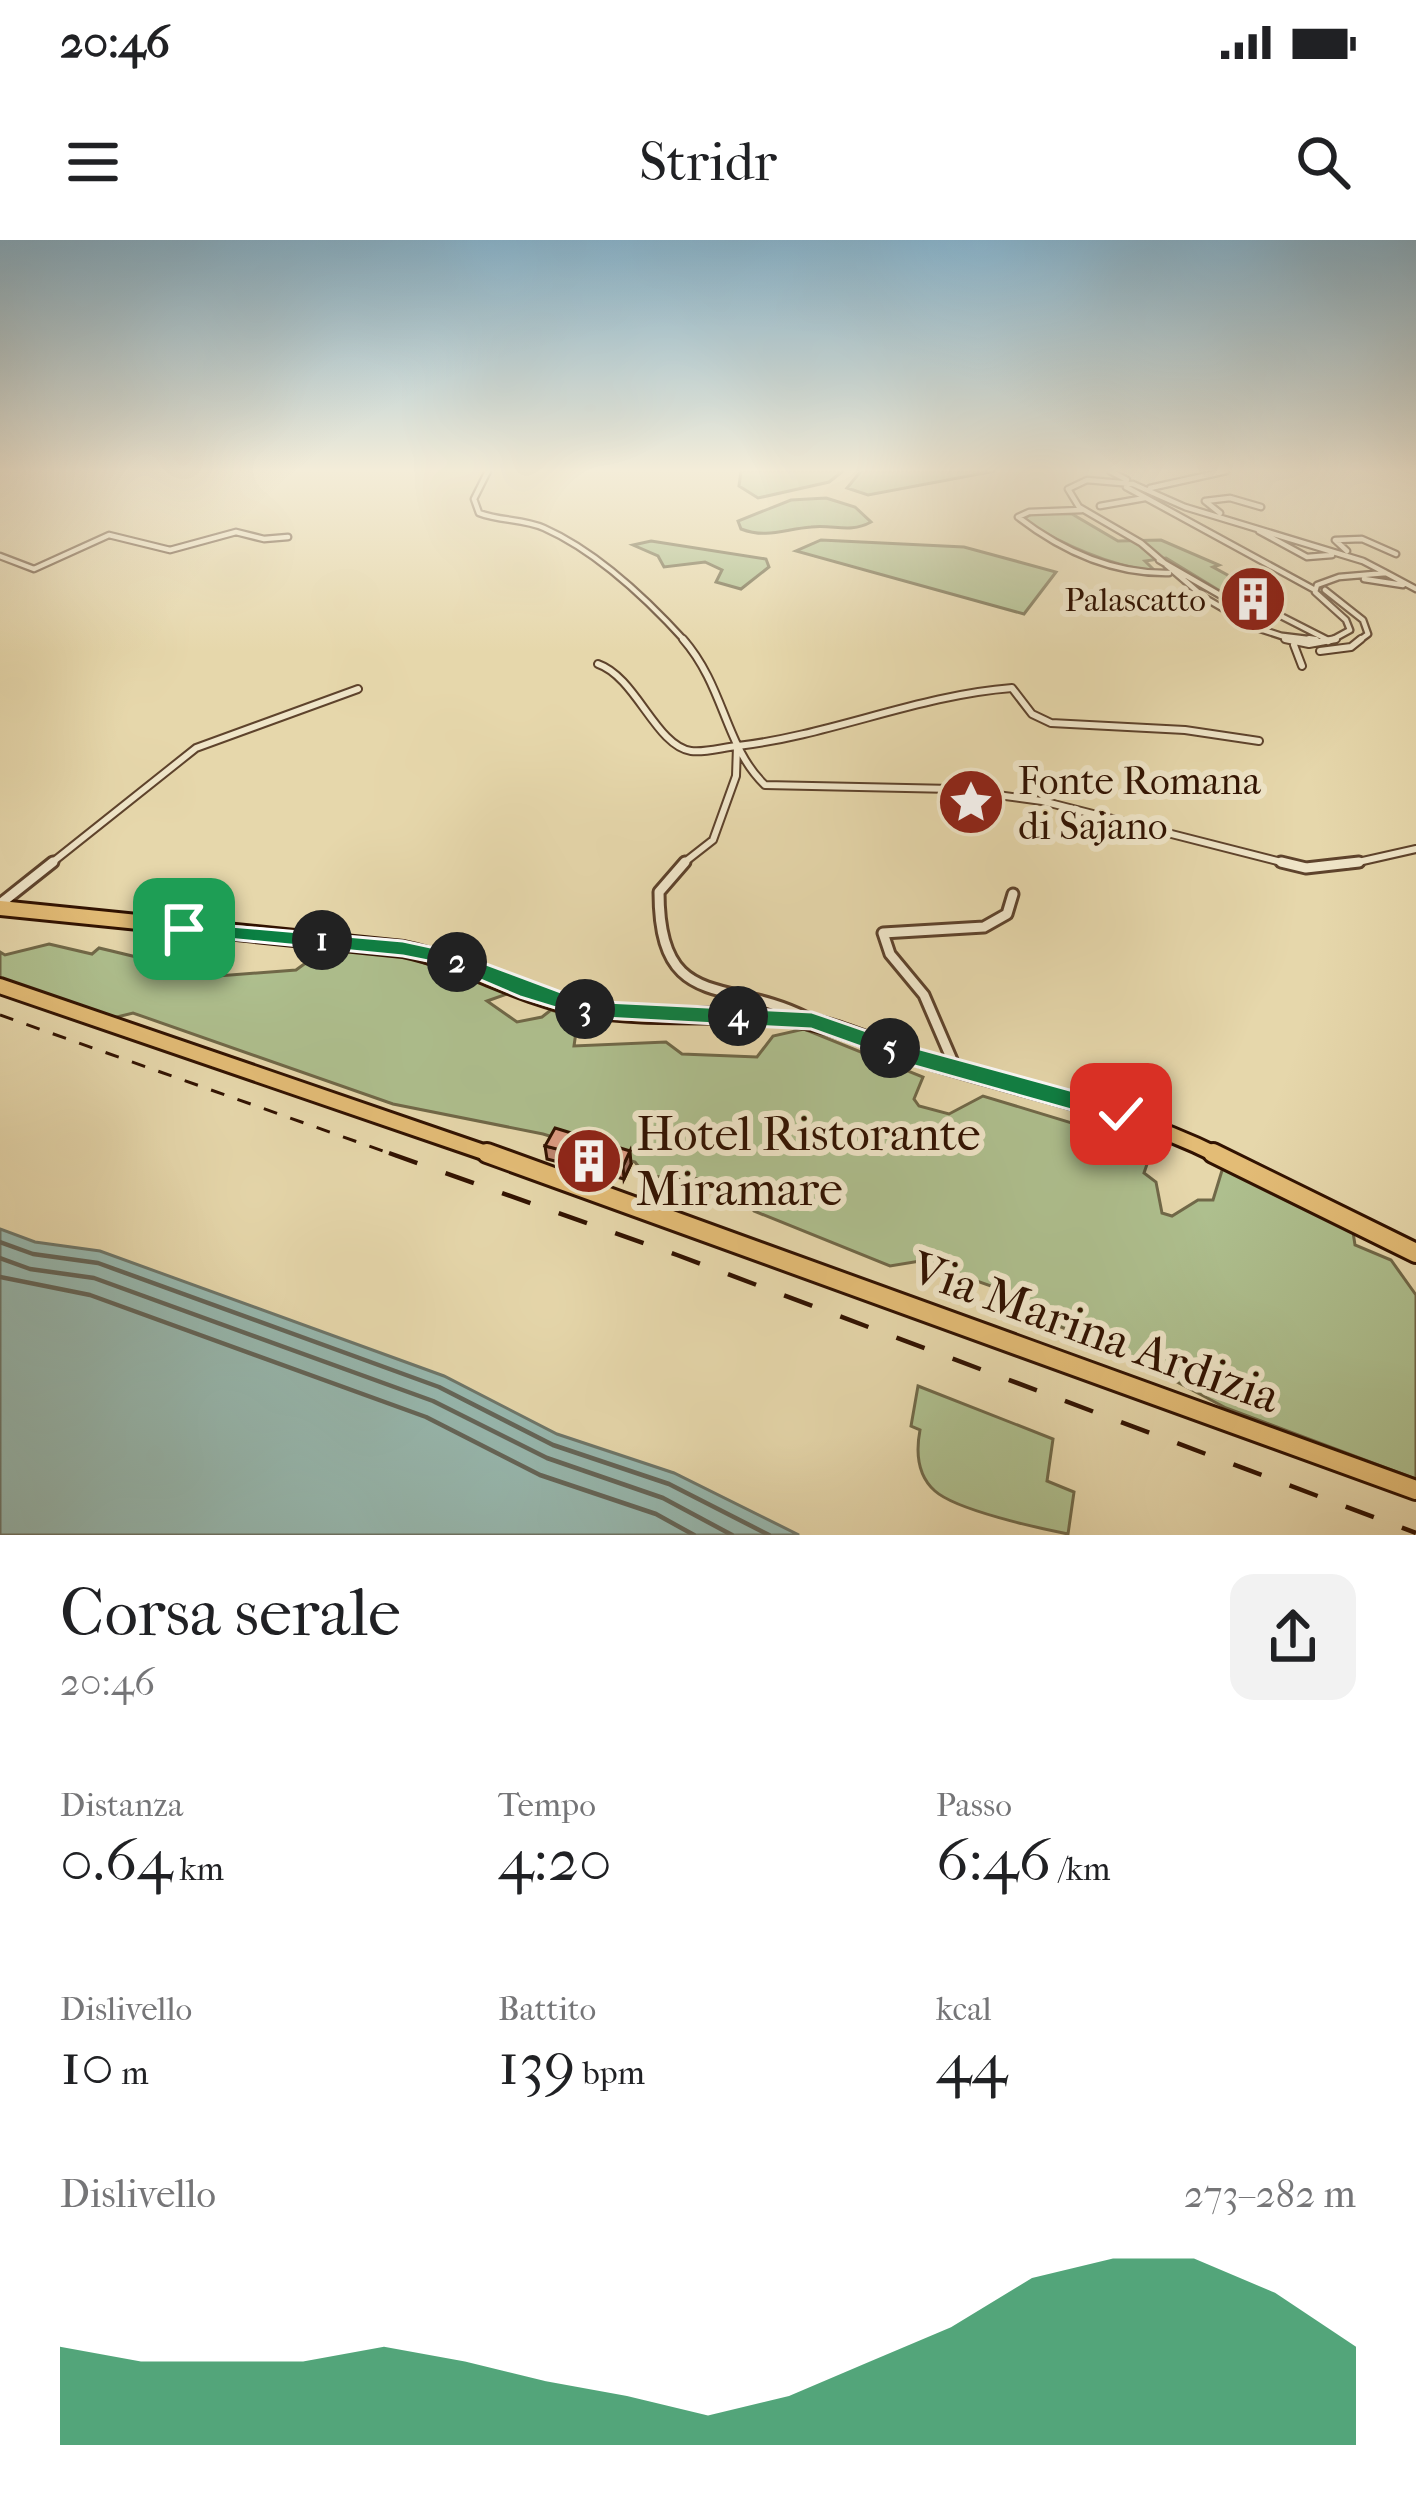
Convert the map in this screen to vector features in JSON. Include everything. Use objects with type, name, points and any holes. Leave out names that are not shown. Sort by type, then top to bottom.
[{"type":"main road","points":[[0,906],[403,949],[447,958],[527,992],[585,1009],[812,1021],[955,1069],[1159,1126],[1416,1253]]},
{"type":"main road","name":"Via Marina Ardizia","points":[[0,986],[557,1177],[1416,1490]]},
{"type":"street","points":[[550,531],[568,540],[659,614],[707,668],[757,780],[778,787],[953,789],[1042,801],[1306,868],[1335,867],[1416,849]]},
{"type":"street","points":[[1041,531],[1070,549],[1138,572],[1170,573]]},
{"type":"street","points":[[1122,531],[1170,573],[1294,645],[1348,634],[1349,625],[1315,590],[1205,531]]},
{"type":"street","points":[[1260,531],[1264,538],[1307,557],[1324,554],[1372,565]]},
{"type":"street","points":[[1264,531],[1364,561]]},
{"type":"street","points":[[0,556],[34,569],[74,547],[110,536],[170,550],[236,532],[264,539],[288,537]]},
{"type":"street","points":[[1396,554],[1362,539],[1335,540],[1336,545],[1416,589]]},
{"type":"street","points":[[1153,557],[1239,606],[1280,615],[1329,641]]},
{"type":"street","points":[[1315,590],[1339,577],[1386,573]]},
{"type":"street","points":[[1339,577],[1406,585]]},
{"type":"street","points":[[1320,651],[1351,647],[1365,639],[1367,627],[1325,590]]},
{"type":"street","points":[[1322,601],[1346,605]]},
{"type":"street","points":[[1267,632],[1329,641]]},
{"type":"street","points":[[1294,645],[1302,666]]},
{"type":"street","points":[[598,664],[615,670],[681,748],[701,751],[790,740],[973,691],[1012,688],[1032,714],[1051,723],[1185,730],[1259,741]]},
{"type":"street","points":[[0,906],[196,748],[358,689]]},
{"type":"street","points":[[738,745],[736,776],[712,840],[676,869],[659,892],[659,935],[680,972],[703,988],[782,1005],[812,1021]]},
{"type":"street","points":[[955,1069],[924,995],[890,954],[883,934],[985,927],[1007,914],[1012,894]]},
{"type":"green space","points":[[1043,531],[1102,531],[1118,541],[1161,540],[1219,565],[1213,567],[1279,603],[1257,609],[1243,605],[1166,558],[1145,561],[1156,572],[1070,546]]},
{"type":"green space","points":[[821,540],[964,547],[1056,572],[1024,614],[796,551]]},
{"type":"green space","points":[[651,541],[766,559],[769,567],[741,589],[716,582],[722,570],[705,562],[664,567],[658,556],[633,545]]},
{"type":"green space","points":[[49,944],[92,954],[99,948],[153,961],[177,976],[192,978],[296,970],[329,946],[399,954],[510,993],[487,1001],[517,1022],[542,1017],[551,1010],[578,1018],[574,1046],[666,1042],[682,1054],[757,1057],[773,1036],[804,1029],[923,1077],[914,1099],[919,1106],[949,1114],[983,1096],[1134,1142],[1141,1130],[1157,1135],[1144,1173],[1156,1182],[1162,1213],[1172,1216],[1198,1200],[1213,1200],[1224,1164],[1353,1232],[1355,1245],[1391,1260],[1416,1295],[1416,1479],[1226,1408],[1111,1347],[1021,1311],[994,1287],[920,1261],[890,1266],[754,1211],[740,1191],[706,1179],[646,1176],[635,1162],[543,1134],[393,1104],[133,1013],[113,1018],[0,979],[0,952],[5,955]]},
{"type":"green space","points":[[918,1386],[1053,1439],[1047,1481],[1074,1492],[1068,1534],[978,1511],[935,1491],[919,1462],[920,1430],[911,1426]]},
{"type":"water","points":[[0,1229],[35,1242],[100,1251],[444,1376],[557,1434],[674,1473],[799,1535],[0,1535]]},
{"type":"building","points":[[1242,573],[1277,592],[1248,589],[1230,577]]},
{"type":"building","points":[[555,1128],[630,1151],[623,1166],[545,1146]]},
{"type":"railway","points":[[0,1015],[397,1156]]},
{"type":"railway","points":[[389,1153],[677,1255],[1416,1533]]},
{"type":"place","name":"Palascatto","points":[[1253,599]]},
{"type":"place","name":"Fonte Romana di Sajano","points":[[971,802]]},
{"type":"place","name":"Hotel Ristorante Miramare","points":[[589,1161]]},
{"type":"route","points":[[184,929],[403,949],[447,958],[527,992],[585,1009],[812,1021],[911,1056],[1121,1114]]}]
